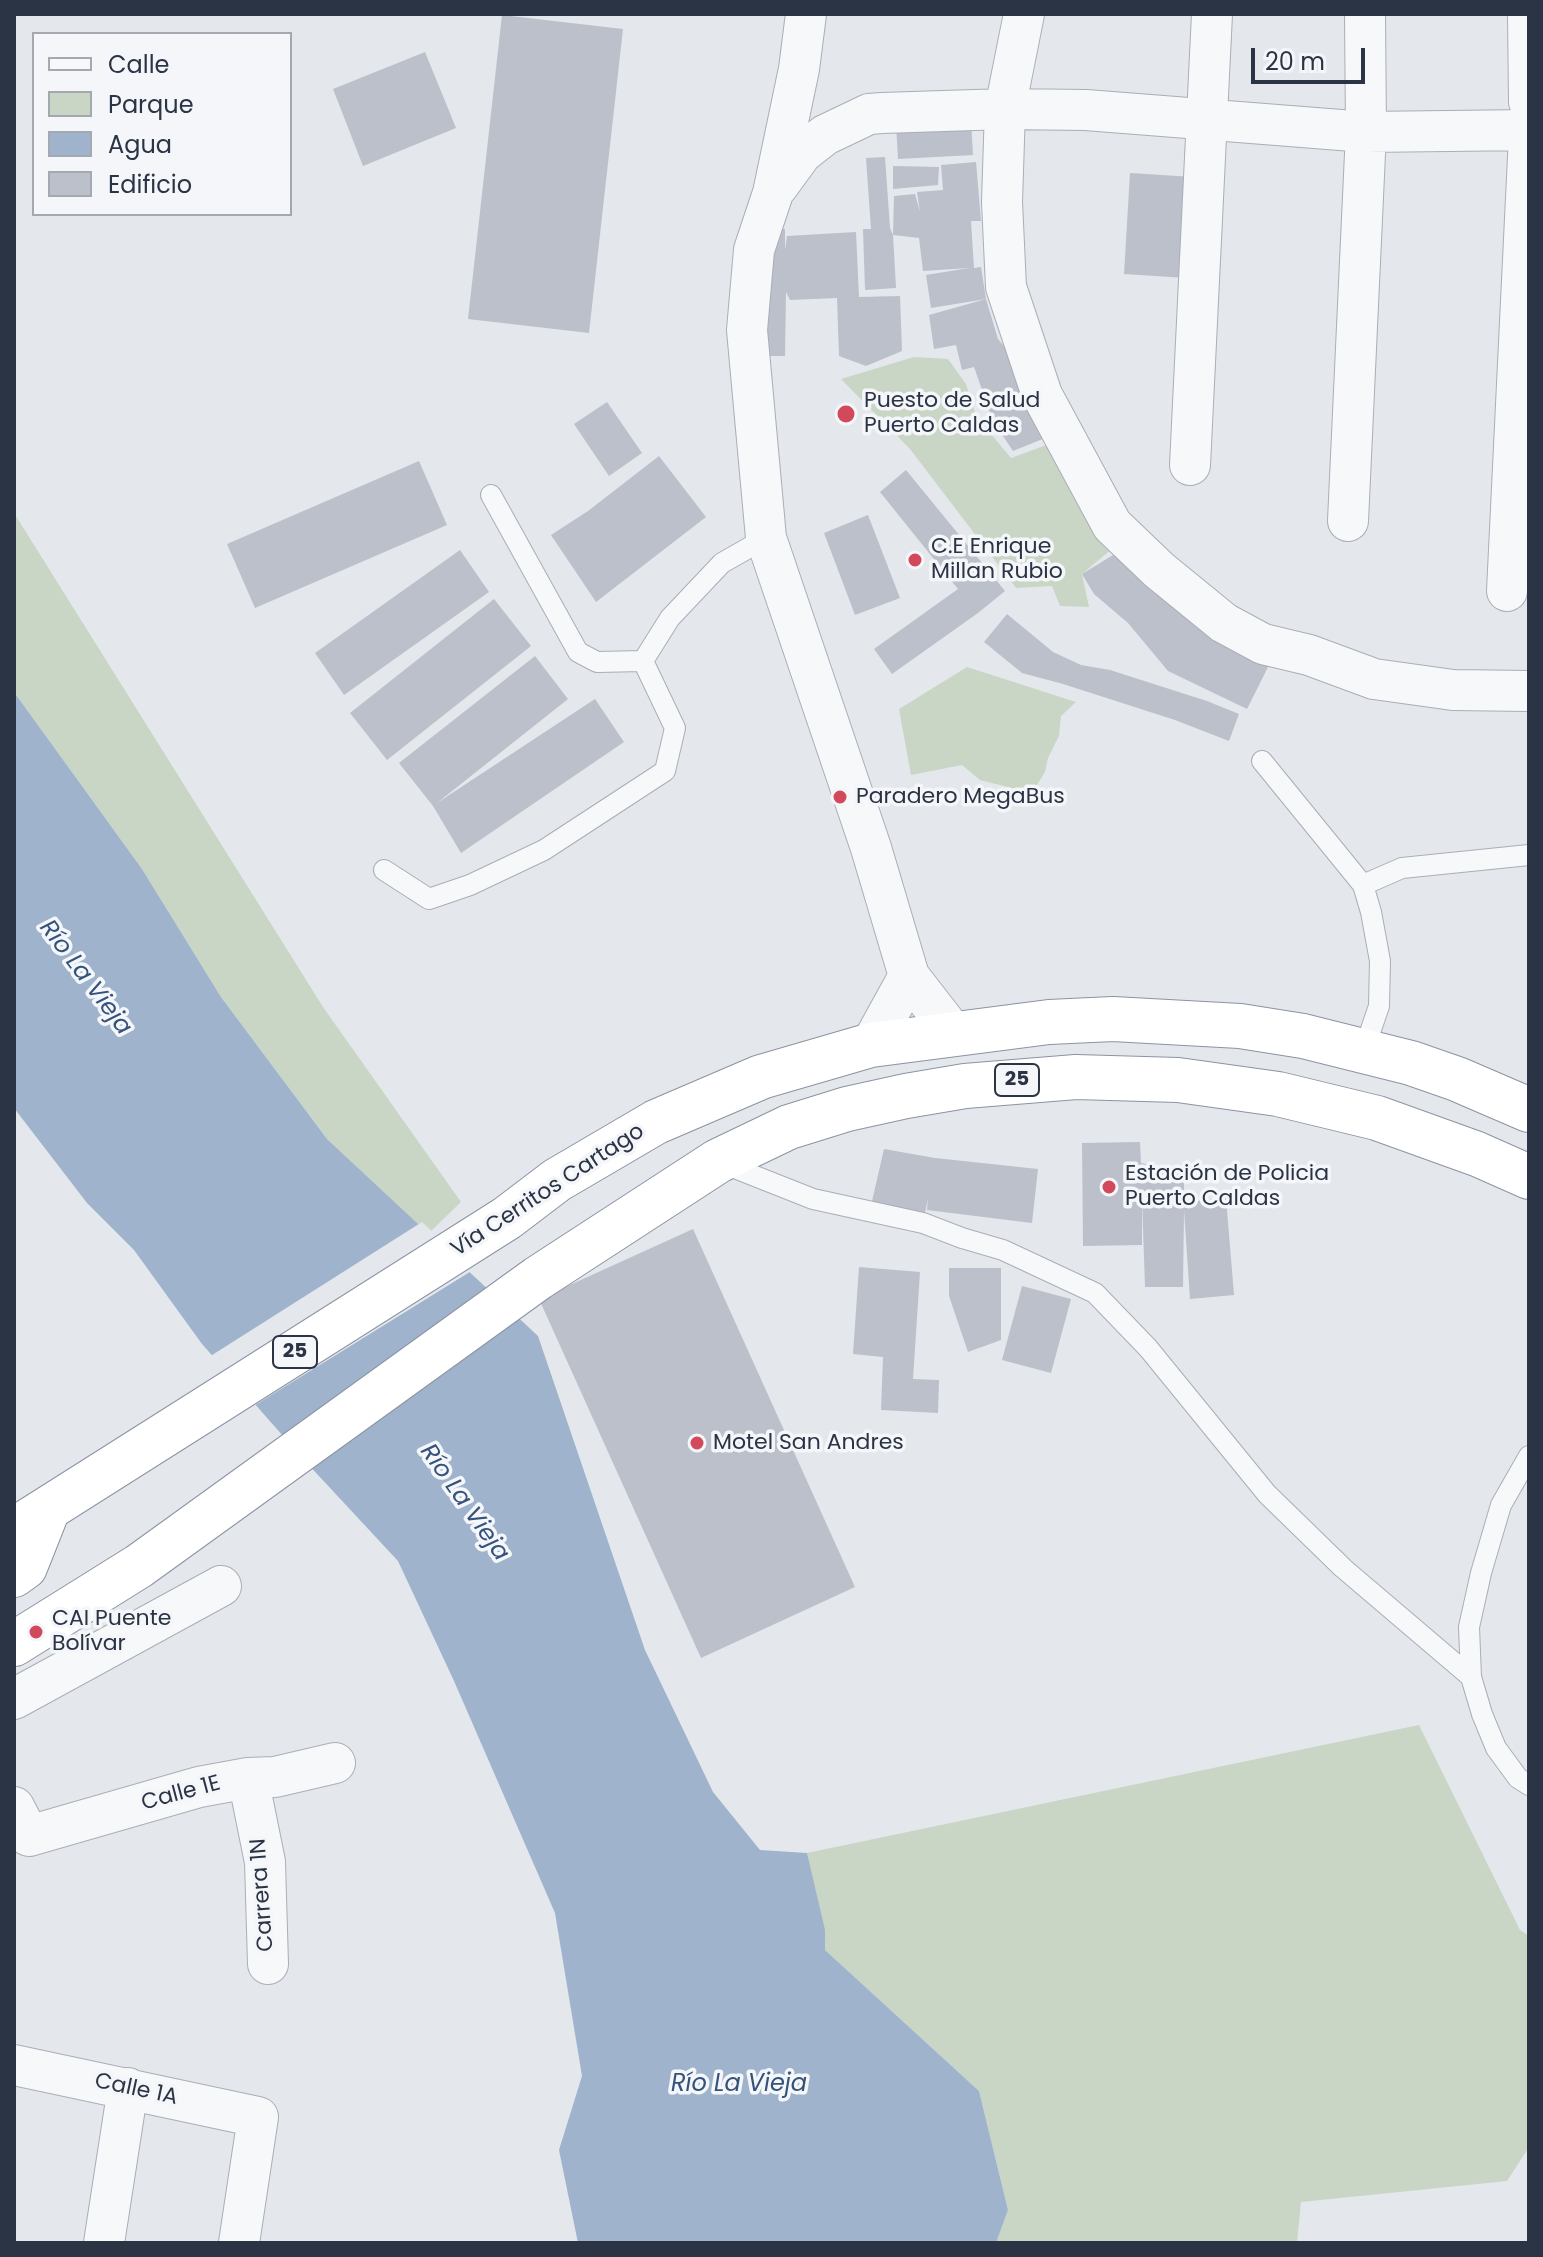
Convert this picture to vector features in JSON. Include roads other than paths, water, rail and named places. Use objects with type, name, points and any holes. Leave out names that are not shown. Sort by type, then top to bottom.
[{"type":"highway","name":"Vía Cerritos Cartago","points":[[36,1511],[507,1218],[557,1180],[656,1122],[761,1077],[871,1045],[1049,1022],[1113,1019],[1240,1026],[1364,1050],[1457,1079],[1529,1110]]},
{"type":"highway","name":"25","points":[[14,1644],[139,1566],[538,1278],[718,1161],[789,1127],[847,1109],[965,1086],[1076,1077],[1228,1085],[1328,1105],[1425,1133],[1529,1177]]},
{"type":"highway","points":[[1425,1133],[1513,1153],[1529,1150]]},
{"type":"highway","points":[[14,1575],[25,1567],[36,1511]]},
{"type":"street","points":[[806,14],[799,69],[773,193],[754,250],[747,330],[766,538],[871,848],[909,976],[954,1034]]},
{"type":"street","points":[[1024,14],[1005,109],[1002,202],[1006,287],[1042,395],[1112,525],[1159,570],[1224,623],[1263,644],[1309,655],[1374,679],[1453,690],[1529,691]]},
{"type":"street","points":[[1190,465],[1212,14]]},
{"type":"street","points":[[1348,521],[1366,132],[1365,14]]},
{"type":"street","points":[[1528,14],[1529,102]]},
{"type":"street","points":[[773,193],[802,153],[825,135],[869,114],[1005,109],[1086,110],[1366,132],[1529,133],[1507,591]]},
{"type":"street","points":[[871,1045],[909,976]]},
{"type":"street","points":[[14,1699],[221,1586]]},
{"type":"street","name":"Calle 1E","points":[[22,1822],[248,1778],[275,1777],[335,1763]]},
{"type":"street","name":"Carrera 1N","points":[[248,1778],[265,1862],[268,1964]]},
{"type":"street","name":"Calle 1A","points":[[14,2065],[258,2117],[239,2243]]},
{"type":"street","points":[[104,2243],[128,2088]]},
{"type":"lane","points":[[491,495],[578,652],[597,662],[643,661]]},
{"type":"lane","points":[[643,661],[670,618],[722,563],[766,538]]},
{"type":"lane","points":[[384,870],[429,899],[457,890],[544,850],[665,771],[675,728],[643,661]]},
{"type":"lane","points":[[1262,761],[1363,885],[1380,961],[1379,1006],[1364,1050]]},
{"type":"lane","points":[[1363,885],[1402,868],[1529,855]]},
{"type":"lane","points":[[718,1161],[813,1199],[923,1223],[1003,1250],[1095,1293],[1148,1348],[1267,1494],[1343,1568],[1471,1677]]},
{"type":"lane","points":[[1529,1456],[1501,1505],[1469,1627],[1471,1677],[1482,1714],[1496,1748],[1518,1778],[1529,1785]]},
{"type":"water","name":"Río La Vieja","points":[[14,692],[142,869],[221,997],[327,1139],[538,1336],[645,1650],[713,1792],[760,1850],[807,1853],[825,1930],[825,1950],[979,2091],[1008,2210],[996,2243],[578,2243],[559,2150],[582,2076],[555,1913],[398,1561],[202,1344],[134,1250],[87,1203],[14,1108]]},
{"type":"place","name":"Puesto de Salud Puerto Caldas","points":[[846,414]]},
{"type":"place","name":"C.E Enrique Millan Rubio","points":[[915,560]]},
{"type":"place","name":"Paradero MegaBus","points":[[840,797]]},
{"type":"place","name":"Estación de Policia Puerto Caldas","points":[[1109,1187]]},
{"type":"place","name":"Motel San Andres","points":[[697,1443]]},
{"type":"place","name":"CAI Puente Bolívar","points":[[36,1632]]}]
